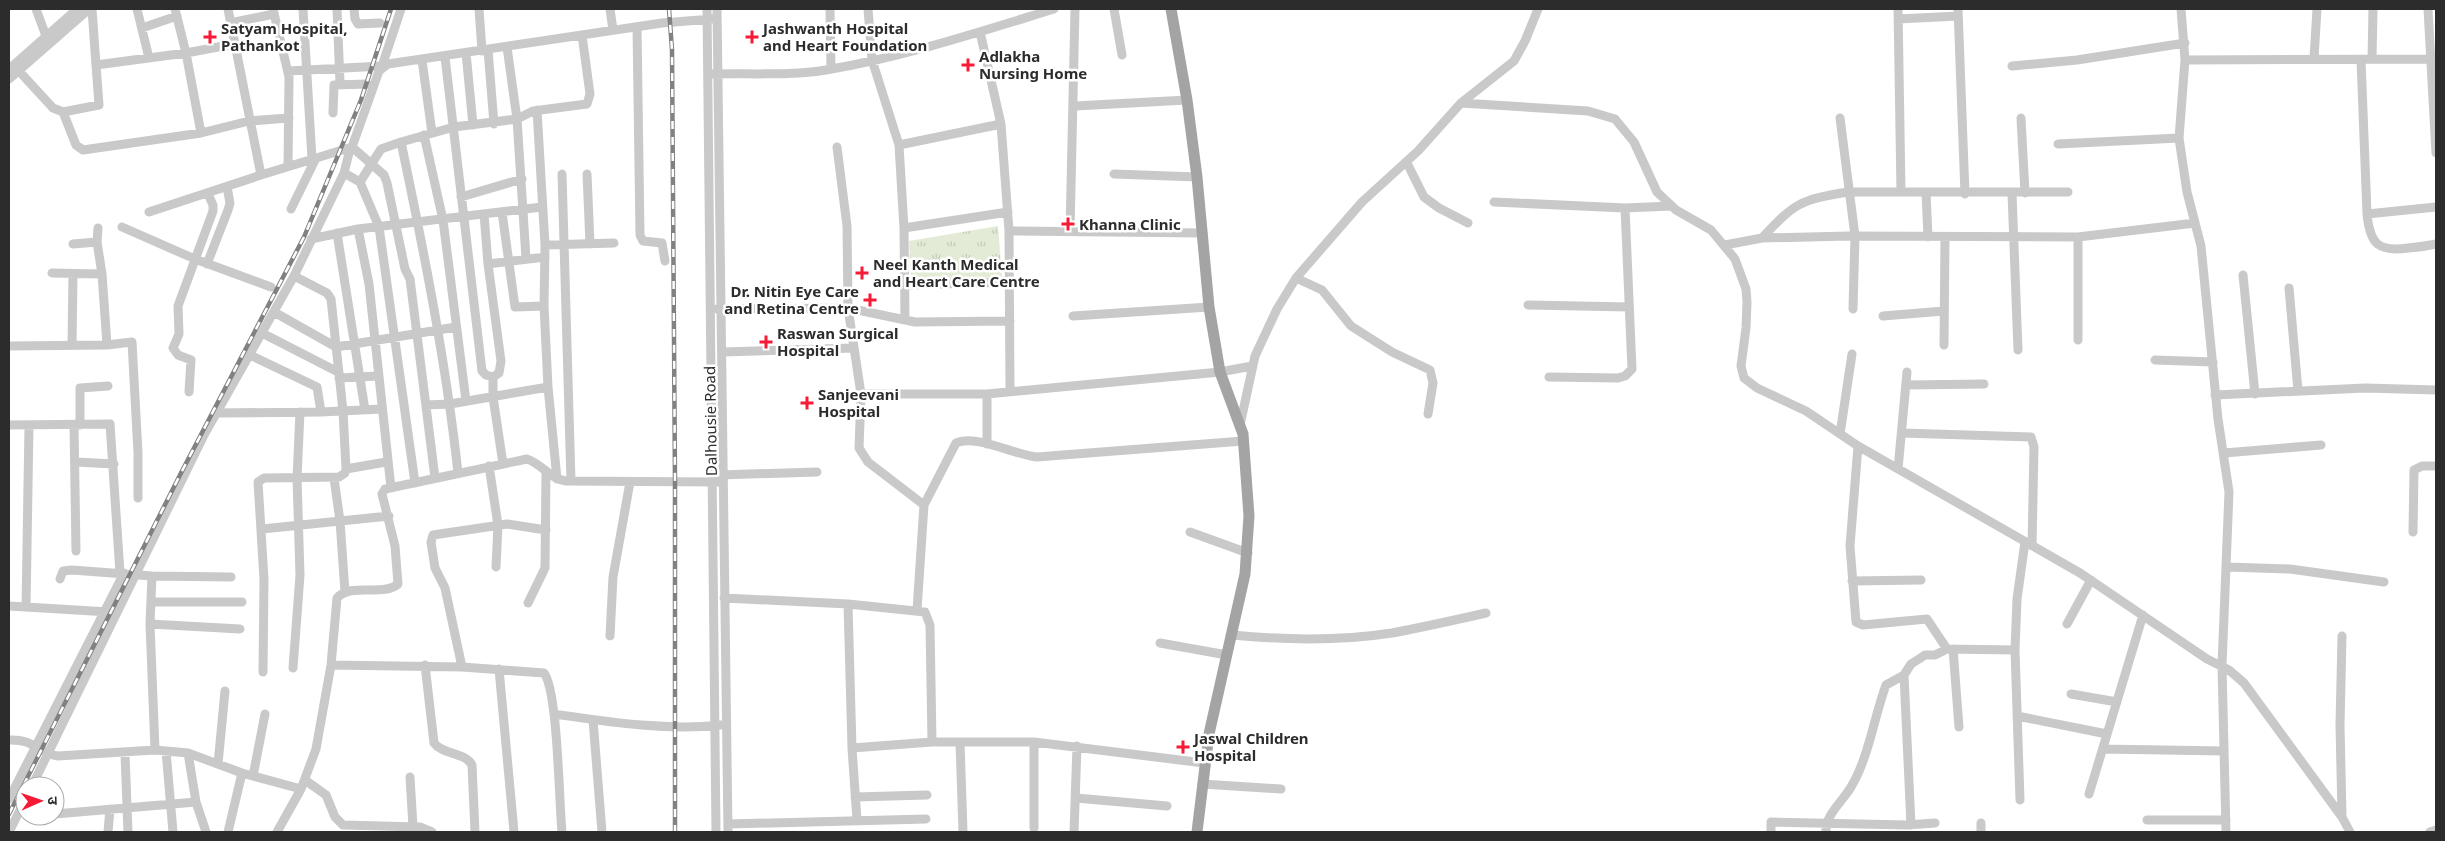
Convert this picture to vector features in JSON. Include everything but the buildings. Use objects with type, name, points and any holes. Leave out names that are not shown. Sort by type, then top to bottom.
[{"type":"main road","points":[[1171,9],[1187,100],[1197,177],[1209,307],[1220,372],[1240,425],[1250,516],[1248,553],[1204,762],[1196,832]]},
{"type":"street","points":[[36,9],[46,36]]},
{"type":"street","points":[[9,69],[74,13],[90,9],[99,105],[63,112],[53,108],[18,70]]},
{"type":"street","points":[[137,9],[149,58]]},
{"type":"street","points":[[228,9],[261,176]]},
{"type":"street","points":[[291,209],[314,158],[302,9]]},
{"type":"street","points":[[337,9],[340,83]]},
{"type":"street","points":[[354,9],[355,19],[358,24],[380,23]]},
{"type":"street","points":[[37,776],[134,575],[217,413],[294,276],[344,173],[351,148],[401,9]]},
{"type":"street","points":[[479,9],[494,124]]},
{"type":"street","points":[[610,9],[613,30]]},
{"type":"street","name":"Dalhousie Road","points":[[707,9],[713,74],[722,309],[728,828]]},
{"type":"street","name":"Dalhousie Road","points":[[716,832],[711,309],[713,74],[718,19],[717,9]]},
{"type":"street","points":[[830,9],[831,69]]},
{"type":"street","points":[[868,9],[872,60],[899,145],[906,285],[905,320]]},
{"type":"street","points":[[713,74],[831,69],[980,32],[1054,9]]},
{"type":"street","points":[[1070,231],[1075,106],[1075,9]]},
{"type":"street","points":[[1114,9],[1122,55]]},
{"type":"street","points":[[1240,425],[1252,366],[1277,309],[1296,278],[1362,202],[1406,162],[1461,103],[1514,61],[1525,41],[1538,9]]},
{"type":"street","points":[[1898,9],[1901,191]]},
{"type":"street","points":[[2180,9],[2186,43],[2186,60],[2179,138],[2187,192],[2201,246],[2215,395],[2229,492],[2222,666],[2226,832]]},
{"type":"street","points":[[2314,58],[2317,9]]},
{"type":"street","points":[[2372,60],[2373,9]]},
{"type":"street","points":[[2428,9],[2429,59],[2436,153]]},
{"type":"street","points":[[230,22],[273,11],[288,70],[288,166]]},
{"type":"street","points":[[1898,19],[1958,12],[1965,194]]},
{"type":"street","points":[[9,79],[74,13]]},
{"type":"street","points":[[142,28],[176,13],[186,53],[201,133]]},
{"type":"street","points":[[288,70],[382,66],[613,30],[718,19]]},
{"type":"street","points":[[637,27],[640,235],[643,241],[662,243],[665,261]]},
{"type":"street","points":[[980,32],[1001,124],[1009,231],[1010,391]]},
{"type":"street","points":[[360,182],[381,150],[401,142],[454,127],[494,124],[517,119],[538,110],[589,102],[590,94],[582,35]]},
{"type":"street","points":[[2012,66],[2077,60],[2186,43]]},
{"type":"street","points":[[96,65],[186,53],[234,44]]},
{"type":"street","points":[[507,47],[517,119],[526,258]]},
{"type":"street","points":[[466,54],[473,125]]},
{"type":"street","points":[[445,57],[482,370],[486,375],[493,377]]},
{"type":"street","points":[[2186,60],[2429,59]]},
{"type":"street","points":[[422,60],[428,134],[443,220],[466,401]]},
{"type":"street","points":[[2361,60],[2368,214],[2372,236],[2377,244],[2384,249],[2436,244]]},
{"type":"street","points":[[333,114],[334,84],[367,84]]},
{"type":"street","points":[[1075,106],[1187,100]]},
{"type":"street","points":[[1461,103],[1588,111],[1615,119],[1634,142],[1657,192],[1672,206],[1711,230],[1726,245],[1735,259],[1746,289],[1746,328],[1741,366],[1744,378],[1757,388],[1806,411],[1858,446],[2091,580],[2207,659],[2222,666],[2244,684],[2342,817],[2350,832]]},
{"type":"street","points":[[538,110],[545,246],[544,306],[548,387],[557,479]]},
{"type":"street","points":[[63,112],[76,145],[83,150],[201,133],[249,122],[289,118]]},
{"type":"street","points":[[1840,118],[1855,236],[1853,309]]},
{"type":"street","points":[[2021,118],[2025,193]]},
{"type":"street","points":[[899,145],[1001,124]]},
{"type":"street","points":[[2058,144],[2179,138]]},
{"type":"street","points":[[401,142],[428,270],[450,404],[458,473]]},
{"type":"street","points":[[837,147],[848,226],[848,308],[861,394],[858,443],[863,457],[924,505]]},
{"type":"street","points":[[149,212],[288,166],[351,148]]},
{"type":"street","points":[[351,148],[371,163],[385,179],[410,279],[435,478]]},
{"type":"street","points":[[1406,162],[1424,197],[1439,208],[1468,223]]},
{"type":"street","points":[[344,173],[360,182],[379,227],[416,483]]},
{"type":"street","points":[[562,174],[570,481]]},
{"type":"street","points":[[587,174],[590,244]]},
{"type":"street","points":[[1114,174],[1197,177]]},
{"type":"street","points":[[461,197],[522,179]]},
{"type":"street","points":[[207,264],[228,210],[226,187]]},
{"type":"street","points":[[1762,238],[1797,204],[1817,197],[1848,192],[1901,191],[1965,194],[2068,192]]},
{"type":"street","points":[[1926,192],[1928,237]]},
{"type":"street","points":[[2012,193],[2018,350]]},
{"type":"street","points":[[189,392],[191,360],[178,355],[173,350],[179,334],[178,306],[213,211],[213,205],[208,194]]},
{"type":"street","points":[[1494,202],[1625,208],[1672,206]]},
{"type":"street","points":[[311,239],[358,229],[542,207]]},
{"type":"street","points":[[2368,214],[2436,207]]},
{"type":"street","points":[[1549,377],[1618,378],[1630,373],[1632,364],[1625,208]]},
{"type":"street","points":[[502,212],[515,307],[544,306]]},
{"type":"street","points":[[904,228],[1008,212]]},
{"type":"street","points":[[484,214],[488,264],[502,361],[499,372],[493,377]]},
{"type":"street","points":[[1726,245],[1762,238],[1855,236],[2078,237],[2195,223]]},
{"type":"street","points":[[98,228],[97,242],[102,274],[107,345]]},
{"type":"street","points":[[122,228],[195,260],[271,287]]},
{"type":"street","points":[[358,229],[369,284],[390,488]]},
{"type":"street","points":[[1009,231],[1203,233]]},
{"type":"street","points":[[337,233],[365,410]]},
{"type":"street","points":[[1944,345],[1945,237]]},
{"type":"street","points":[[2078,237],[2078,340]]},
{"type":"street","points":[[73,244],[97,242]]},
{"type":"street","points":[[545,246],[614,243]]},
{"type":"street","points":[[488,264],[545,257]]},
{"type":"street","points":[[52,273],[102,274]]},
{"type":"street","points":[[72,345],[73,274]]},
{"type":"street","points":[[2243,275],[2255,394]]},
{"type":"street","points":[[263,672],[262,529],[258,482],[264,478],[334,478],[343,475],[346,469],[343,411],[329,296],[294,276]]},
{"type":"street","points":[[1296,278],[1322,290],[1351,326],[1392,352],[1430,370],[1433,383],[1428,414]]},
{"type":"street","points":[[906,285],[1009,282]]},
{"type":"street","points":[[2289,288],[2298,391]]},
{"type":"street","points":[[1528,305],[1629,307]]},
{"type":"street","points":[[1073,316],[1209,307]]},
{"type":"street","points":[[711,309],[848,308],[923,322],[1010,320]]},
{"type":"street","points":[[1883,316],[1944,311]]},
{"type":"street","points":[[274,312],[336,347],[456,327]]},
{"type":"street","points":[[262,333],[339,375],[378,376]]},
{"type":"street","points":[[9,346],[107,345],[130,341],[133,343],[138,498]]},
{"type":"street","points":[[722,352],[854,348]]},
{"type":"street","points":[[1840,434],[1852,354]]},
{"type":"street","points":[[250,355],[316,386],[321,412]]},
{"type":"street","points":[[2155,360],[2213,362]]},
{"type":"street","points":[[861,394],[987,394],[1220,372],[1252,366]]},
{"type":"street","points":[[1898,469],[1907,372]]},
{"type":"street","points":[[493,377],[503,464]]},
{"type":"street","points":[[1906,385],[1984,384]]},
{"type":"street","points":[[76,551],[76,462],[80,388],[108,386]]},
{"type":"street","points":[[426,404],[450,404],[548,387]]},
{"type":"street","points":[[2215,395],[2365,388],[2436,390]]},
{"type":"street","points":[[987,394],[987,444]]},
{"type":"street","points":[[217,413],[321,412],[382,409]]},
{"type":"street","points":[[294,668],[300,575],[296,478],[300,412]]},
{"type":"street","points":[[9,425],[110,424],[122,573],[105,612],[9,800]]},
{"type":"street","points":[[26,607],[30,426]]},
{"type":"street","points":[[1902,433],[2031,437],[2034,447],[2029,544],[2018,599],[2014,650],[2020,800]]},
{"type":"street","points":[[917,610],[924,505],[954,445],[965,441],[987,444],[1026,456],[1037,457],[1243,441]]},
{"type":"street","points":[[2224,453],[2321,445]]},
{"type":"street","points":[[1858,446],[1850,546],[1856,620],[1858,624],[1863,625],[1927,619],[1950,649],[1958,727]]},
{"type":"street","points":[[277,832],[303,785],[320,731],[331,665],[337,598],[345,592],[391,588],[398,584],[389,516],[382,494],[385,489],[527,459],[557,479],[570,481],[630,482],[725,479],[817,472]]},
{"type":"street","points":[[76,462],[114,464]]},
{"type":"street","points":[[346,469],[386,462]]},
{"type":"street","points":[[489,466],[498,525],[496,567]]},
{"type":"street","points":[[2413,532],[2414,470],[2422,466],[2436,466]]},
{"type":"street","points":[[528,604],[544,568],[546,472]]},
{"type":"street","points":[[334,478],[340,521],[345,592]]},
{"type":"street","points":[[610,636],[613,577],[630,482]]},
{"type":"street","points":[[262,529],[389,516]]},
{"type":"street","points":[[462,666],[445,588],[435,568],[431,538],[436,533],[498,525],[519,524],[546,530]]},
{"type":"street","points":[[1190,532],[1248,553]]},
{"type":"street","points":[[2227,567],[2290,569],[2384,582]]},
{"type":"street","points":[[60,579],[61,572],[72,570],[152,576],[231,577]]},
{"type":"street","points":[[152,576],[150,624],[155,750]]},
{"type":"street","points":[[1852,580],[1921,580]]},
{"type":"street","points":[[2067,624],[2091,580]]},
{"type":"street","points":[[724,598],[848,604],[917,610],[928,615],[930,625],[932,742]]},
{"type":"street","points":[[151,602],[242,602]]},
{"type":"street","points":[[848,604],[852,748],[857,820]]},
{"type":"street","points":[[9,606],[116,614]]},
{"type":"street","points":[[1232,635],[1290,638],[1391,633],[1486,613]]},
{"type":"street","points":[[2089,794],[2143,615]]},
{"type":"street","points":[[150,624],[240,629]]},
{"type":"street","points":[[2342,636],[2340,725],[2342,817]]},
{"type":"street","points":[[1160,643],[1227,655]]},
{"type":"street","points":[[1825,828],[1859,772],[1886,685],[1904,675],[1911,664],[1926,655],[1936,655],[1950,649],[2014,650]]},
{"type":"street","points":[[331,665],[462,666],[544,673],[548,681],[554,714],[562,832]]},
{"type":"street","points":[[425,665],[434,743],[442,750],[469,760],[472,765],[475,832]]},
{"type":"street","points":[[499,669],[514,832]]},
{"type":"street","points":[[1904,675],[1908,828]]},
{"type":"street","points":[[218,764],[225,691]]},
{"type":"street","points":[[2071,694],[2117,702]]},
{"type":"street","points":[[253,776],[265,714]]},
{"type":"street","points":[[554,714],[593,720],[674,727],[726,725]]},
{"type":"street","points":[[2017,716],[2107,734]]},
{"type":"street","points":[[593,720],[602,832]]},
{"type":"street","points":[[9,740],[25,740],[47,755],[68,757],[125,754],[155,750],[188,753],[242,773],[303,785],[326,795],[338,822],[354,829],[413,827],[432,832]]},
{"type":"street","points":[[852,748],[932,742],[1034,742],[1204,762]]},
{"type":"street","points":[[960,742],[963,832]]},
{"type":"street","points":[[1034,742],[1034,828]]},
{"type":"street","points":[[1074,832],[1077,746]]},
{"type":"street","points":[[2103,749],[2224,751]]},
{"type":"street","points":[[166,751],[173,832]]},
{"type":"street","points":[[188,753],[196,802],[206,832]]},
{"type":"street","points":[[125,754],[128,832]]},
{"type":"street","points":[[228,832],[242,773]]},
{"type":"street","points":[[410,776],[413,827]]},
{"type":"street","points":[[1202,784],[1281,789]]},
{"type":"street","points":[[855,798],[927,795]]},
{"type":"street","points":[[1076,798],[1166,806]]},
{"type":"street","points":[[65,813],[196,802]]},
{"type":"street","points":[[108,832],[110,809]]},
{"type":"street","points":[[728,828],[857,820],[926,819]]},
{"type":"street","points":[[2147,820],[2226,820]]},
{"type":"street","points":[[1771,832],[1771,822],[1825,828],[1908,828],[1935,823]]},
{"type":"street","points":[[2430,832],[2436,830]]},
{"type":"green space","points":[[998,226],[1002,277],[911,282],[909,241]]},
{"type":"railway","points":[[9,814],[181,473],[304,237],[361,100],[391,9]]},
{"type":"railway","points":[[669,9],[672,50],[675,832]]},
{"type":"place","name":"Satyam Hospital, Pathankot","points":[[210,37]]},
{"type":"place","name":"Jashwanth Hospital and Heart Foundation","points":[[752,37]]},
{"type":"place","name":"Adlakha Nursing Home","points":[[968,65]]},
{"type":"place","name":"Khanna Clinic","points":[[1068,224]]},
{"type":"place","name":"Neel Kanth Medical and Heart Care Centre","points":[[862,273]]},
{"type":"place","name":"Dr. Nitin Eye Care and Retina Centre","points":[[870,300]]},
{"type":"place","name":"Raswan Surgical Hospital","points":[[766,342]]},
{"type":"place","name":"Sanjeevani Hospital","points":[[807,403]]},
{"type":"place","name":"Jaswal Children Hospital","points":[[1183,747]]}]
